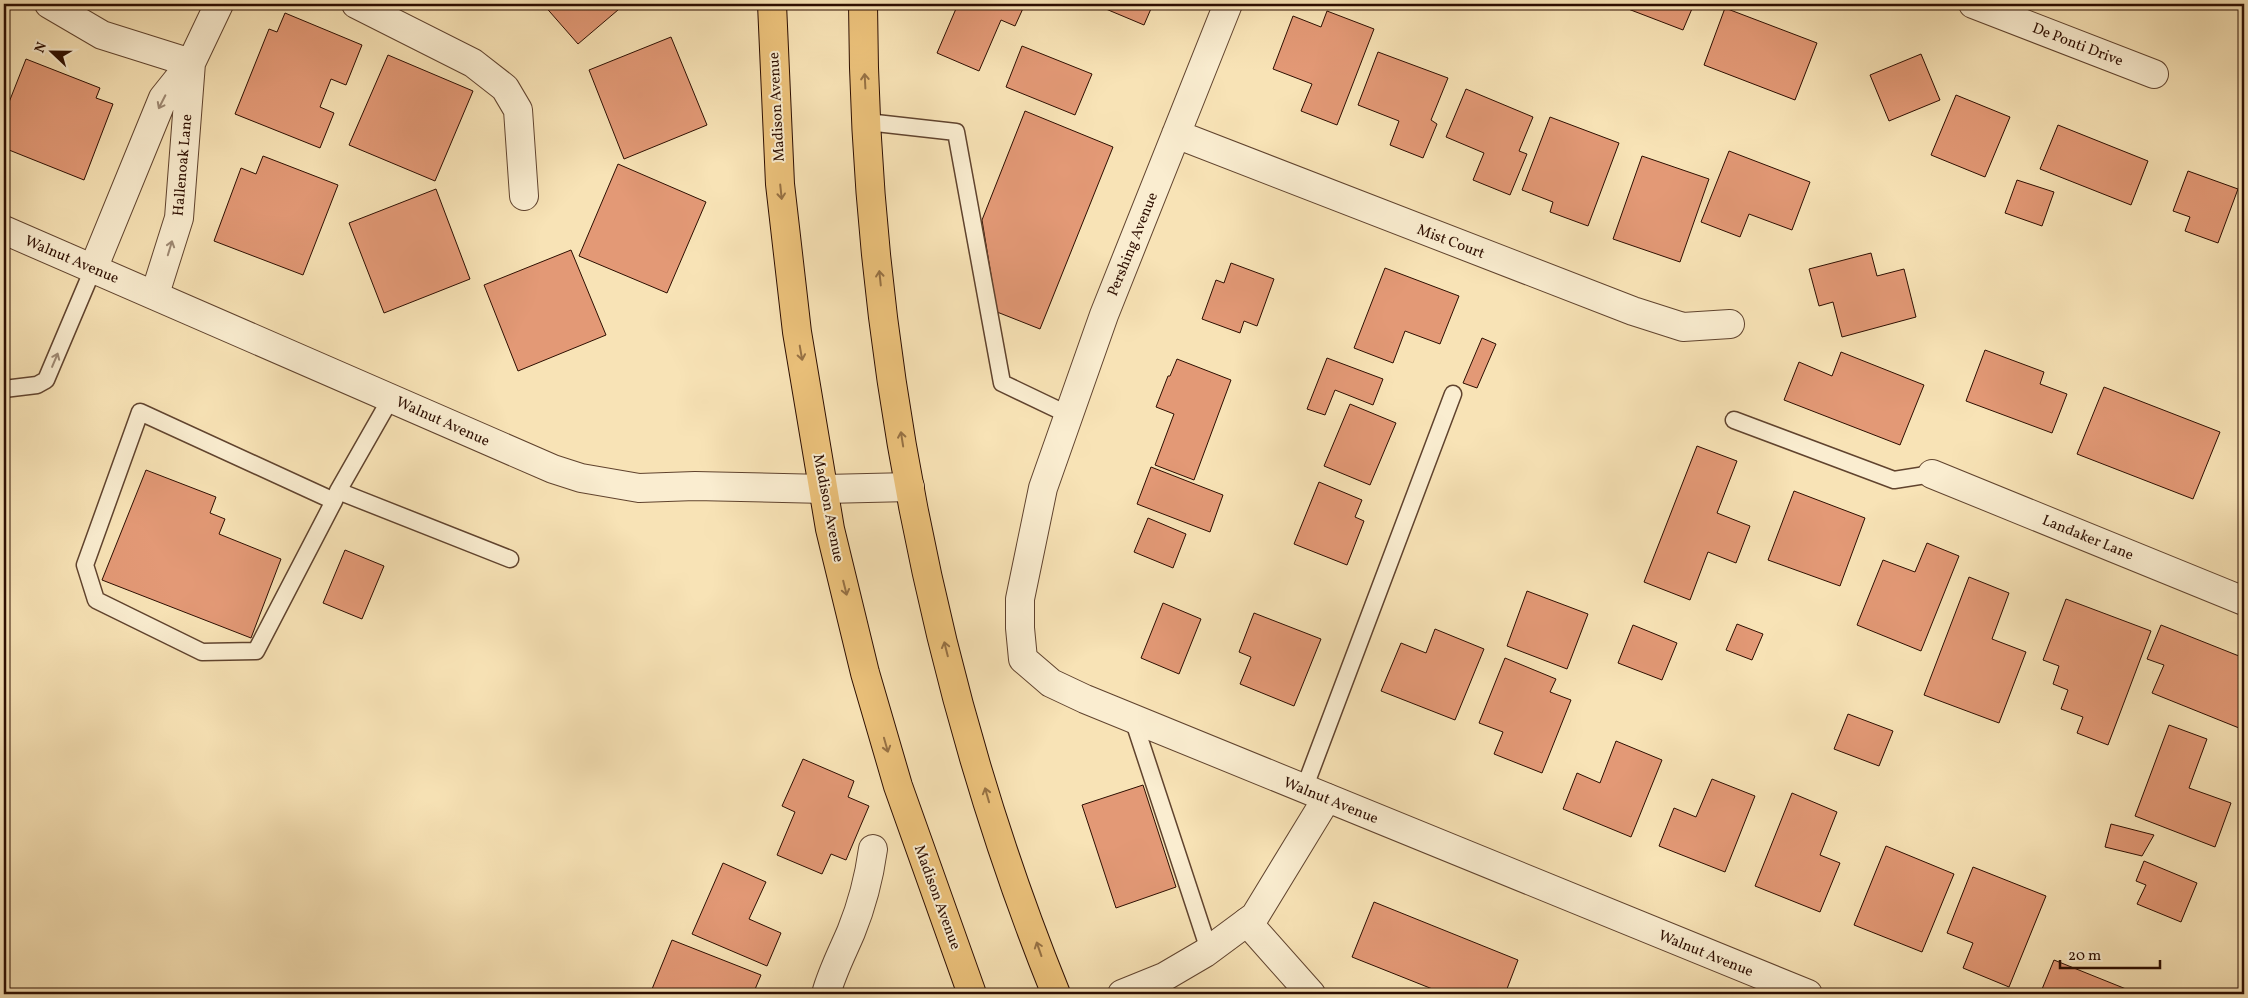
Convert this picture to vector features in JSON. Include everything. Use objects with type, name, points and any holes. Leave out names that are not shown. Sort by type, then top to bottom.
[{"type":"main road","name":"Madison Avenue","points":[[772,4],[780,184],[797,332],[825,489],[830,529],[865,673],[898,786],[972,994]]},
{"type":"main road","points":[[863,4],[863,62],[872,207],[887,341],[920,542],[960,706],[995,823],[1056,994]]},
{"type":"street","points":[[49,4],[102,35],[191,63]]},
{"type":"street","name":"Hallenoak Lane","points":[[93,269],[163,98],[191,63],[219,4]]},
{"type":"street","points":[[356,4],[457,54],[505,88],[518,110],[524,196]]},
{"type":"street","name":"Pershing Avenue","points":[[1043,488],[1104,315],[1228,4]]},
{"type":"street","name":"De Ponti Drive","points":[[1973,4],[2154,74]]},
{"type":"street","name":"Hallenoak Lane","points":[[155,294],[179,218],[191,63]]},
{"type":"street","name":"Mist Court","points":[[1176,134],[1633,311],[1683,327],[1730,324]]},
{"type":"street","name":"Walnut Avenue","points":[[4,230],[554,469],[581,478],[639,488],[695,486],[825,489],[910,487]]},
{"type":"street","name":"Landaker Lane","points":[[1932,474],[2244,601]]},
{"type":"street","name":"Walnut Avenue","points":[[1043,488],[1020,599],[1020,628],[1023,659],[1051,683],[1133,719],[1808,994]]},
{"type":"street","points":[[1122,994],[1164,977],[1209,950],[1255,916],[1316,794]]},
{"type":"street","points":[[826,994],[831,976],[851,931],[869,879],[873,849]]},
{"type":"street","points":[[1247,922],[1311,994]]},
{"type":"lane","points":[[867,122],[956,132],[1002,382],[1069,415]]},
{"type":"lane","points":[[4,390],[37,385],[46,380],[93,269]]},
{"type":"lane","points":[[1316,794],[1453,394]]},
{"type":"lane","points":[[391,398],[336,496],[256,651],[202,652],[96,600],[85,565],[140,412],[336,496],[510,559]]},
{"type":"lane","points":[[1734,420],[1894,480],[1932,474]]},
{"type":"lane","points":[[1133,719],[1209,950]]},
{"type":"building","points":[[543,4],[625,4],[578,44]]},
{"type":"building","points":[[958,4],[1025,4],[1015,26],[1001,20],[979,71],[937,53]]},
{"type":"building","points":[[1094,4],[1153,4],[1144,25]]},
{"type":"building","points":[[1624,4],[1694,4],[1683,30],[1623,7]]},
{"type":"building","points":[[1725,8],[1817,43],[1795,100],[1704,65]]},
{"type":"building","points":[[1327,11],[1374,29],[1337,125],[1301,111],[1312,84],[1273,69],[1293,16],[1321,27]]},
{"type":"building","points":[[285,13],[362,45],[346,85],[331,79],[320,107],[334,113],[320,148],[235,114],[269,29],[277,32]]},
{"type":"building","points":[[671,37],[707,125],[624,159],[589,70]]},
{"type":"building","points":[[1022,46],[1092,74],[1075,115],[1006,87]]},
{"type":"building","points":[[1378,52],[1448,78],[1431,120],[1437,124],[1423,158],[1390,145],[1399,121],[1358,105]]},
{"type":"building","points":[[1921,54],[1940,100],[1889,121],[1870,75]]},
{"type":"building","points":[[388,55],[473,91],[435,181],[349,145]]},
{"type":"building","points":[[26,59],[100,88],[96,98],[113,104],[84,180],[4,148],[4,115]]},
{"type":"building","points":[[1466,89],[1533,117],[1519,151],[1527,154],[1510,195],[1473,180],[1484,153],[1446,137]]},
{"type":"building","points":[[1956,95],[2010,117],[1985,177],[1931,155]]},
{"type":"building","points":[[1025,111],[1113,147],[1040,329],[997,312],[982,220]]},
{"type":"building","points":[[1550,117],[1619,143],[1588,226],[1550,212],[1553,202],[1522,190]]},
{"type":"building","points":[[2058,125],[2148,161],[2131,205],[2040,169]]},
{"type":"building","points":[[1729,151],[1810,182],[1792,230],[1749,214],[1740,237],[1701,222]]},
{"type":"building","points":[[263,156],[338,185],[303,275],[214,241],[241,168],[256,174]]},
{"type":"building","points":[[1642,156],[1709,179],[1680,262],[1613,239]]},
{"type":"building","points":[[618,164],[706,202],[667,293],[579,256]]},
{"type":"building","points":[[2188,171],[2238,189],[2218,243],[2185,231],[2190,217],[2173,211]]},
{"type":"building","points":[[2017,180],[2054,192],[2042,226],[2005,213]]},
{"type":"building","points":[[436,189],[470,279],[384,313],[349,223]]},
{"type":"building","points":[[571,250],[606,335],[518,371],[484,285]]},
{"type":"building","points":[[1871,253],[1877,276],[1904,269],[1916,317],[1842,337],[1833,302],[1819,306],[1809,269]]},
{"type":"building","points":[[1231,263],[1274,279],[1257,326],[1244,321],[1240,333],[1202,319],[1216,280],[1224,283]]},
{"type":"building","points":[[1385,268],[1459,296],[1440,344],[1405,331],[1393,363],[1354,348]]},
{"type":"building","points":[[1482,338],[1496,344],[1477,388],[1463,383]]},
{"type":"building","points":[[1985,350],[2044,372],[2040,384],[2067,394],[2052,433],[1966,401]]},
{"type":"building","points":[[1841,352],[1924,385],[1900,445],[1784,400],[1799,362],[1832,376]]},
{"type":"building","points":[[1327,358],[1383,379],[1373,405],[1335,390],[1325,415],[1307,409]]},
{"type":"building","points":[[1177,359],[1231,380],[1194,480],[1155,465],[1174,414],[1156,407]]},
{"type":"building","points":[[2104,387],[2220,432],[2193,499],[2077,454]]},
{"type":"building","points":[[1350,404],[1396,423],[1370,485],[1324,466]]},
{"type":"building","points":[[1697,446],[1737,461],[1717,513],[1750,526],[1736,563],[1708,552],[1690,600],[1644,582]]},
{"type":"building","points":[[1151,467],[1223,495],[1210,532],[1137,504]]},
{"type":"building","points":[[146,470],[216,497],[210,513],[225,519],[219,534],[281,559],[251,638],[102,580]]},
{"type":"building","points":[[1319,482],[1362,500],[1355,517],[1364,521],[1347,565],[1294,544]]},
{"type":"building","points":[[1794,491],[1865,518],[1840,586],[1768,560]]},
{"type":"building","points":[[1148,518],[1186,534],[1173,568],[1134,552]]},
{"type":"building","points":[[1927,543],[1959,556],[1921,651],[1857,625],[1883,560],[1915,572]]},
{"type":"building","points":[[345,550],[384,566],[362,619],[323,603]]},
{"type":"building","points":[[1969,577],[2009,593],[1992,639],[2026,652],[1999,723],[1924,695]]},
{"type":"building","points":[[1527,591],[1588,614],[1567,669],[1507,646]]},
{"type":"building","points":[[2066,599],[2151,631],[2108,745],[2077,733],[2083,717],[2061,709],[2068,690],[2053,684],[2059,666],[2043,660]]},
{"type":"building","points":[[1163,603],[1201,619],[1179,674],[1141,658]]},
{"type":"building","points":[[1254,613],[1321,639],[1294,706],[1240,684],[1251,657],[1239,652]]},
{"type":"building","points":[[1737,624],[1763,634],[1752,660],[1726,650]]},
{"type":"building","points":[[1633,625],[1677,643],[1662,680],[1618,663]]},
{"type":"building","points":[[2161,625],[2244,658],[2244,730],[2152,693],[2164,665],[2147,659]]},
{"type":"building","points":[[1435,629],[1484,649],[1455,720],[1381,691],[1401,643],[1426,653]]},
{"type":"building","points":[[1505,658],[1556,679],[1550,692],[1571,700],[1542,773],[1494,754],[1503,732],[1479,723]]},
{"type":"building","points":[[1848,714],[1893,731],[1879,766],[1834,749]]},
{"type":"building","points":[[2169,725],[2207,739],[2189,788],[2231,803],[2215,847],[2135,816]]},
{"type":"building","points":[[1616,741],[1662,760],[1631,837],[1563,809],[1577,773],[1600,783]]},
{"type":"building","points":[[803,759],[854,781],[848,797],[869,806],[846,860],[831,854],[822,874],[777,855],[795,812],[782,806]]},
{"type":"building","points":[[1712,779],[1755,796],[1725,872],[1659,846],[1674,808],[1696,817]]},
{"type":"building","points":[[1143,785],[1176,887],[1116,908],[1082,805]]},
{"type":"building","points":[[1792,793],[1837,812],[1820,855],[1840,863],[1820,912],[1755,886]]},
{"type":"building","points":[[2111,824],[2154,835],[2142,856],[2105,847]]},
{"type":"building","points":[[1886,846],[1954,874],[1922,952],[1854,925]]},
{"type":"building","points":[[2144,861],[2197,883],[2181,922],[2137,904],[2146,885],[2136,881]]},
{"type":"building","points":[[723,863],[766,882],[749,919],[781,933],[767,966],[692,934]]},
{"type":"building","points":[[1973,867],[2046,896],[2009,987],[1963,968],[1973,943],[1947,933]]},
{"type":"building","points":[[1374,902],[1518,960],[1505,994],[1445,994],[1352,957]]},
{"type":"building","points":[[672,940],[761,975],[753,994],[650,994]]},
{"type":"building","points":[[2054,960],[2131,991],[2130,994],[2040,994]]}]
